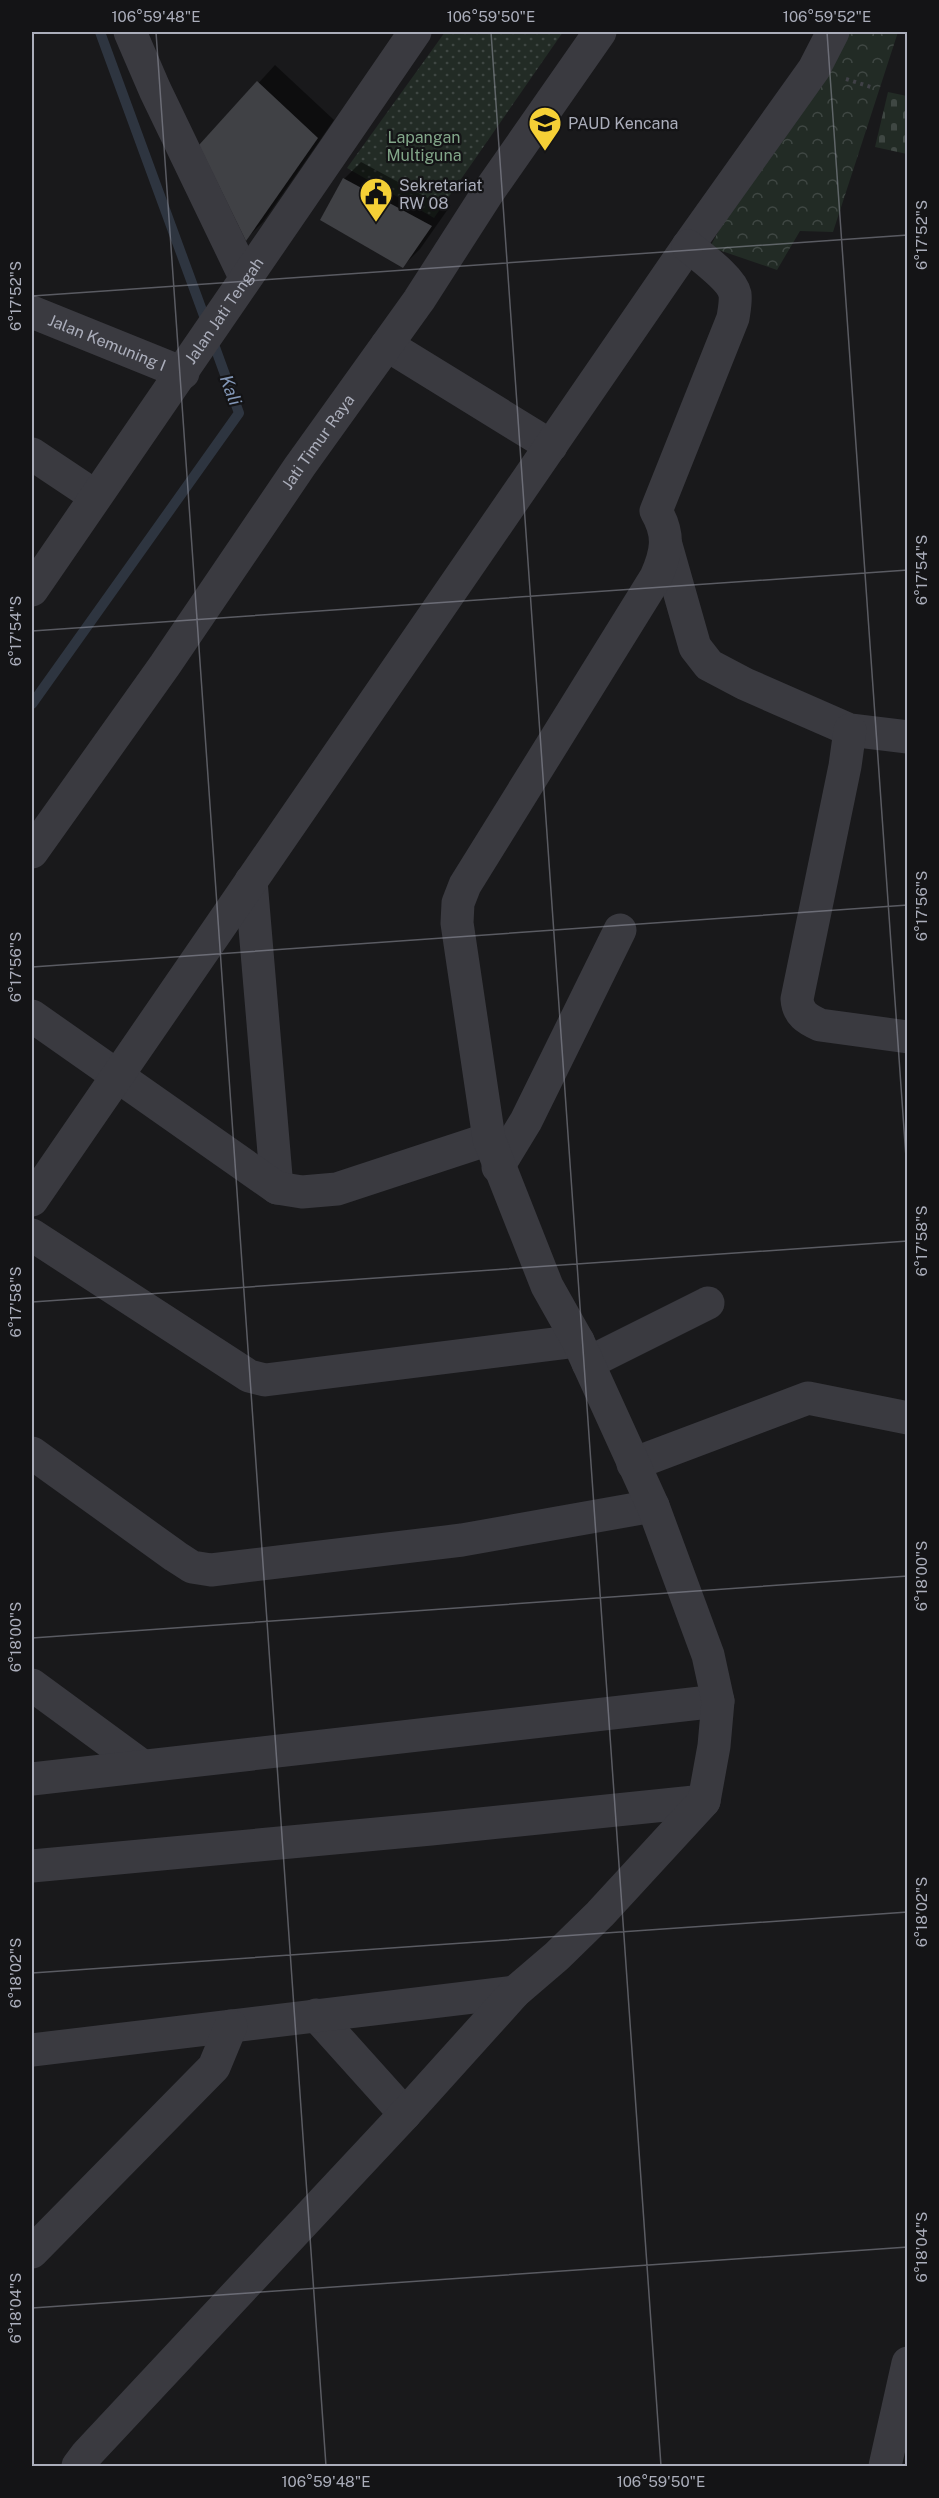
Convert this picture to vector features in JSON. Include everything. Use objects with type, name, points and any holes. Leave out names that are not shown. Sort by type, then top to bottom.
[{"type":"street","points":[[130,32],[155,90],[245,278]]},
{"type":"street","name":"Jalan Jati Tengah","points":[[32,590],[415,32]]},
{"type":"street","name":"Jati Timur Raya","points":[[32,852],[159,673],[300,466],[419,300],[487,194],[600,32]]},
{"type":"street","points":[[32,1200],[115,1076],[688,246],[814,69],[833,32]]},
{"type":"street","points":[[688,246],[731,284],[735,293],[733,318],[656,511],[664,525],[666,545],[695,647],[709,665],[745,684],[850,730],[908,737]]},
{"type":"street","name":"Jalan Kemuning I","points":[[32,312],[191,360]]},
{"type":"street","points":[[387,345],[551,446]]},
{"type":"street","points":[[32,454],[95,496]]},
{"type":"street","points":[[78,2466],[405,2114],[515,1992],[557,1956],[600,1914],[704,1801],[714,1746],[718,1701],[708,1655],[653,1506],[583,1352],[547,1286],[493,1153],[457,922],[458,903],[465,885],[656,577],[663,562],[666,545]]},
{"type":"street","points":[[850,730],[845,766],[797,1006],[808,1019],[820,1025],[908,1037]]},
{"type":"street","points":[[251,881],[277,1188]]},
{"type":"street","points":[[32,1016],[277,1188],[302,1192],[337,1189],[493,1153],[526,1121],[620,930]]},
{"type":"street","points":[[32,1235],[249,1376],[265,1380],[583,1352],[708,1304]]},
{"type":"street","points":[[633,1464],[808,1398],[908,1418]]},
{"type":"street","points":[[32,1453],[175,1556],[192,1567],[211,1569],[462,1540],[653,1506]]},
{"type":"street","points":[[32,1685],[141,1765]]},
{"type":"street","points":[[32,1779],[718,1701]]},
{"type":"street","points":[[32,1866],[704,1801]]},
{"type":"street","points":[[32,2050],[515,1992]]},
{"type":"street","points":[[316,2015],[405,2114]]},
{"type":"street","points":[[32,2252],[213,2067],[231,2026]]},
{"type":"street","points":[[885,2466],[902,2410],[908,2363]]},
{"type":"green space","name":"Lapangan Multiguna","points":[[445,32],[563,32],[434,218],[347,168]]},
{"type":"green space","points":[[825,32],[898,32],[833,232],[800,231],[777,270],[710,247]]},
{"type":"green space","points":[[888,92],[907,96],[907,154],[875,147]]},
{"type":"building","points":[[257,81],[318,138],[246,241],[199,145]]},
{"type":"building","name":"Sekretariat RW 08","points":[[343,178],[432,226],[403,268],[320,220]]},
{"type":"waterway","name":"Kali","points":[[100,32],[207,324]]},
{"type":"waterway","name":"Kali","points":[[32,704],[239,413],[212,339]]},
{"type":"place","name":"PAUD Kencana","points":[[545,152]]},
{"type":"place","name":"Sekretariat RW 08","points":[[376,223]]}]
